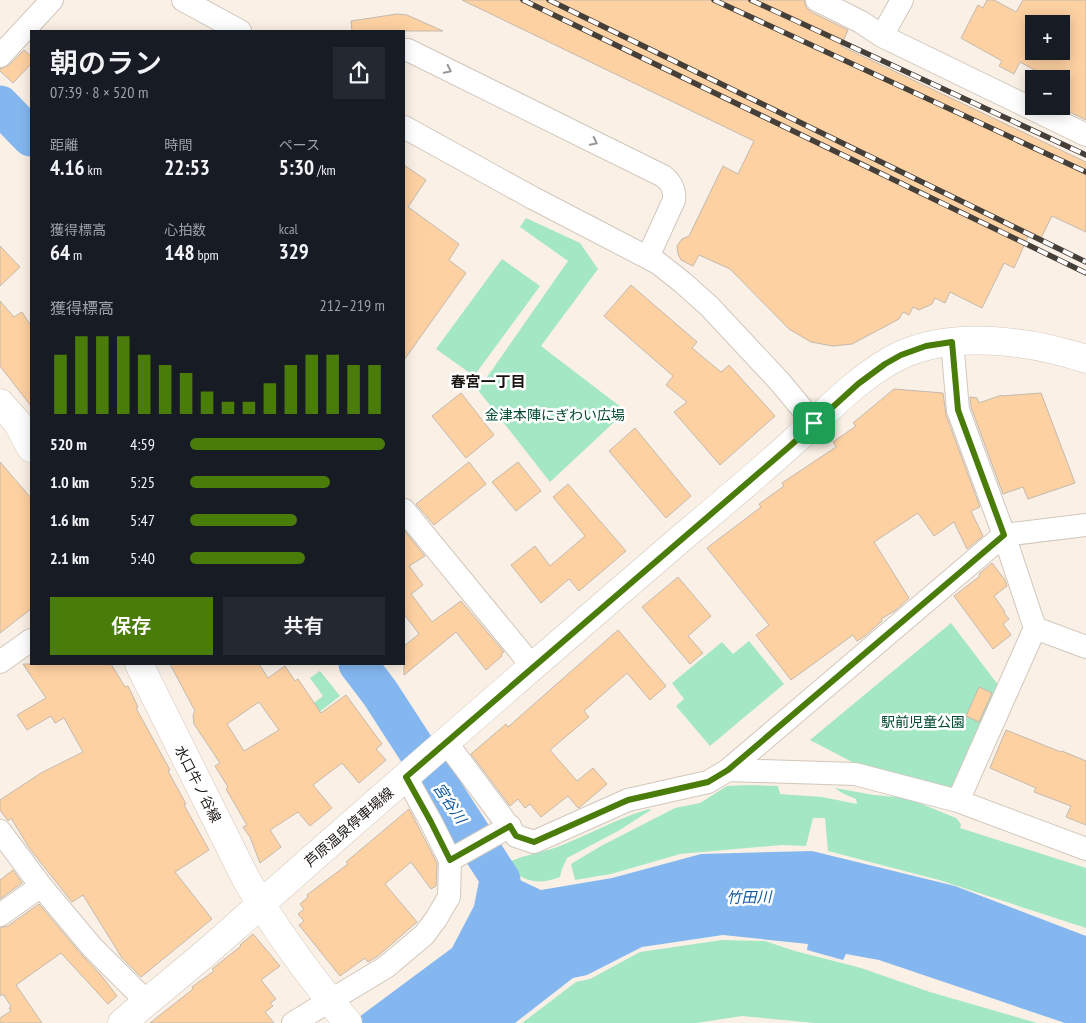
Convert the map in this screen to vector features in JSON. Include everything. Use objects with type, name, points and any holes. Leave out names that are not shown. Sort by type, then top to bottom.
[{"type":"main road","name":"芦原温泉停車場線","points":[[122,1023],[234,928],[858,384],[885,364],[901,355],[926,346],[952,342],[991,341],[1066,352],[1086,359]]},
{"type":"main road","points":[[0,403],[17,422],[30,446]]},
{"type":"main road","name":"水口牛ノ谷線","points":[[139,665],[260,904],[283,939],[348,1023]]},
{"type":"street","points":[[0,56],[52,0]]},
{"type":"street","points":[[183,0],[227,28]]},
{"type":"street","points":[[817,0],[861,22],[882,36],[1086,134]]},
{"type":"street","points":[[882,36],[902,0]]},
{"type":"street","points":[[405,50],[663,176],[672,186],[675,193],[674,200],[648,257]]},
{"type":"street","points":[[405,128],[533,198],[648,257],[673,274],[709,306],[780,382],[814,423]]},
{"type":"street","points":[[952,342],[958,410],[1004,535],[1035,628],[958,801]]},
{"type":"street","points":[[405,511],[533,666]]},
{"type":"street","points":[[440,747],[510,826],[516,836],[534,842],[628,800],[708,782],[728,770],[1004,535],[1086,525]]},
{"type":"street","points":[[1035,628],[1086,647]]},
{"type":"street","points":[[0,662],[30,641]]},
{"type":"street","points":[[728,770],[855,774],[958,801],[1086,848]]},
{"type":"street","points":[[293,1023],[386,967],[424,935],[449,897],[450,860],[406,777]]},
{"type":"street","points":[[450,860],[510,826]]},
{"type":"street","points":[[0,831],[40,886],[92,947],[147,1002]]},
{"type":"street","points":[[0,915],[40,886]]},
{"type":"green space","name":"金津本陣にぎわい広場","points":[[526,218],[580,243],[598,269],[541,346],[626,411],[550,482],[478,390],[568,261],[520,227]]},
{"type":"green space","points":[[502,259],[540,286],[474,376],[436,349]]},
{"type":"green space","name":"駅前児童公園","points":[[951,623],[1002,690],[955,791],[854,763],[810,740]]},
{"type":"green space","points":[[749,641],[784,684],[710,746],[676,706],[684,699],[672,683],[722,642],[733,654]]},
{"type":"green space","points":[[320,671],[340,696],[283,740],[277,731],[323,696],[310,678]]},
{"type":"green space","points":[[727,786],[778,786],[780,794],[822,797],[857,804],[856,799],[835,788],[874,795],[907,798],[956,818],[961,824],[960,828],[1086,868],[1086,928],[939,880],[828,851],[825,818],[813,818],[806,846],[782,845],[680,854],[611,874],[575,880],[571,864],[601,846],[675,808],[700,803]]},
{"type":"green space","points":[[649,809],[651,810],[618,831],[567,858],[560,877],[544,881],[530,880],[511,870],[505,864],[518,858],[560,846],[615,821]]},
{"type":"green space","points":[[722,940],[765,941],[795,951],[861,968],[930,992],[1037,1023],[815,1023],[742,1016],[696,1023],[522,1023],[576,982],[590,979],[640,952]]},
{"type":"water","name":"竹田川","points":[[488,849],[502,870],[541,890],[612,878],[701,854],[812,851],[955,886],[1086,936],[1086,1023],[1065,1023],[879,960],[846,954],[843,960],[807,950],[808,944],[723,935],[642,947],[587,975],[573,978],[515,1023],[351,1023],[452,948],[474,906],[479,881],[475,857]]},
{"type":"building","points":[[462,0],[804,0],[806,7],[811,12],[848,30],[841,46],[1086,162],[1086,232],[1052,216],[1041,238],[1030,232],[1014,268],[1004,263],[982,308],[950,292],[945,303],[935,298],[932,304],[919,310],[913,307],[909,315],[903,312],[899,319],[852,344],[833,346],[811,342],[789,329],[730,269],[699,255],[693,266],[681,260],[678,254],[677,246],[682,239],[689,236],[723,166],[738,174],[754,141]]},
{"type":"building","points":[[987,0],[994,0],[1016,12],[1023,0],[1086,0],[1086,120],[1070,112],[1070,70],[1035,70],[1020,62],[1014,74],[999,66],[1002,61],[961,38],[978,5],[983,8]]},
{"type":"building","points":[[397,14],[407,15],[443,31],[352,30],[351,21]]},
{"type":"building","points":[[24,50],[30,55],[30,65],[13,83],[0,71],[0,69],[9,65]]},
{"type":"building","points":[[405,166],[426,180],[408,207],[459,244],[449,260],[466,273],[405,359]]},
{"type":"building","points":[[0,246],[20,267],[0,286]]},
{"type":"building","points":[[631,285],[697,342],[692,348],[721,372],[729,365],[775,416],[720,465],[674,412],[687,402],[666,385],[673,376],[604,316]]},
{"type":"building","points":[[0,301],[14,317],[22,312],[30,324],[30,405],[0,366]]},
{"type":"building","points":[[894,389],[943,393],[946,415],[980,507],[971,511],[983,536],[967,549],[954,522],[934,536],[918,513],[874,542],[909,598],[896,610],[881,619],[882,621],[865,636],[857,641],[853,635],[791,680],[756,635],[769,625],[707,548],[761,507],[759,504],[784,486],[782,483],[836,447],[833,442],[856,426],[853,423]]},
{"type":"building","points":[[461,393],[494,435],[466,458],[432,416]]},
{"type":"building","points":[[1041,393],[1075,483],[1028,499],[1023,487],[1003,494],[971,407],[970,397],[977,398],[979,403],[1002,395]]},
{"type":"building","points":[[635,428],[691,496],[666,518],[609,451]]},
{"type":"building","points":[[0,462],[30,497],[30,610],[0,633]]},
{"type":"building","points":[[469,462],[486,484],[434,525],[416,504]]},
{"type":"building","points":[[518,462],[541,491],[516,511],[492,482]]},
{"type":"building","points":[[568,484],[626,551],[579,591],[569,579],[541,603],[511,565],[535,546],[550,566],[585,536],[553,497]]},
{"type":"building","points":[[405,531],[425,556],[409,566],[423,585],[411,594],[432,622],[461,601],[504,652],[486,670],[456,632],[404,675],[405,645],[419,634],[405,615]]},
{"type":"building","points":[[992,563],[1005,580],[1007,586],[994,596],[1009,619],[1003,624],[1011,635],[993,649],[954,596],[980,576],[979,574]]},
{"type":"building","points":[[678,577],[711,616],[688,636],[703,653],[690,664],[642,607]]},
{"type":"building","points":[[618,630],[666,686],[650,700],[627,673],[584,711],[589,717],[550,750],[577,781],[593,768],[607,784],[578,808],[568,796],[541,817],[530,804],[525,808],[518,799],[510,806],[471,754],[506,724],[508,727]]},
{"type":"building","points":[[23,664],[112,665],[125,687],[128,686],[138,707],[136,708],[170,770],[168,771],[186,804],[184,805],[209,850],[175,872],[212,919],[141,977],[122,958],[83,895],[72,902],[30,849],[11,818],[8,821],[0,810],[0,800],[41,773],[83,752],[64,718],[55,723],[51,716],[27,730],[17,715],[46,698]]},
{"type":"building","points":[[171,665],[260,665],[268,678],[285,666],[295,681],[298,679],[321,713],[346,695],[382,744],[376,749],[386,760],[359,783],[342,763],[313,785],[332,808],[310,826],[298,812],[270,830],[281,847],[260,863],[250,837],[243,827],[247,825],[215,766],[220,763],[194,724],[193,715],[195,711]],"holes":[[[259,702],[279,730],[244,751],[227,724]]]},
{"type":"building","points":[[979,687],[992,693],[979,722],[966,716]]},
{"type":"building","points":[[1006,730],[1086,761],[1086,825],[1066,817],[1071,806],[1034,792],[1036,788],[990,768]]},
{"type":"building","points":[[409,809],[437,863],[436,886],[431,889],[411,862],[385,884],[417,922],[378,956],[368,962],[365,958],[340,976],[299,925],[304,921],[298,914],[304,909],[300,904],[308,897],[307,895],[348,864],[346,862]]},
{"type":"building","points":[[13,870],[22,883],[0,899],[0,880]]},
{"type":"building","points":[[39,904],[117,996],[108,1004],[61,953],[16,985],[42,1023],[0,1023],[0,1018],[11,1011],[9,1008],[11,1006],[3,994],[0,996],[0,928],[8,926]]},
{"type":"building","points":[[253,934],[280,966],[261,980],[276,999],[270,1003],[273,1006],[265,1012],[274,1023],[150,1023],[214,971],[212,969]]},
{"type":"waterway","name":"宮谷川","points":[[0,105],[30,136]]},
{"type":"waterway","name":"宮谷川","points":[[359,665],[380,693],[501,880]]},
{"type":"railway","points":[[523,0],[1086,273]]},
{"type":"railway","points":[[549,0],[1086,262]]},
{"type":"railway","points":[[714,0],[1086,172]]},
{"type":"railway","points":[[751,0],[1086,155]]},
{"type":"district","name":"春宮一丁目","points":[[488,381]]},
{"type":"route","points":[[952,342],[958,410],[1004,535],[728,770],[708,782],[628,800],[534,842],[516,836],[510,826],[450,860],[406,777],[790,446],[814,423],[858,384],[885,364],[901,355],[926,346],[952,342]]}]
